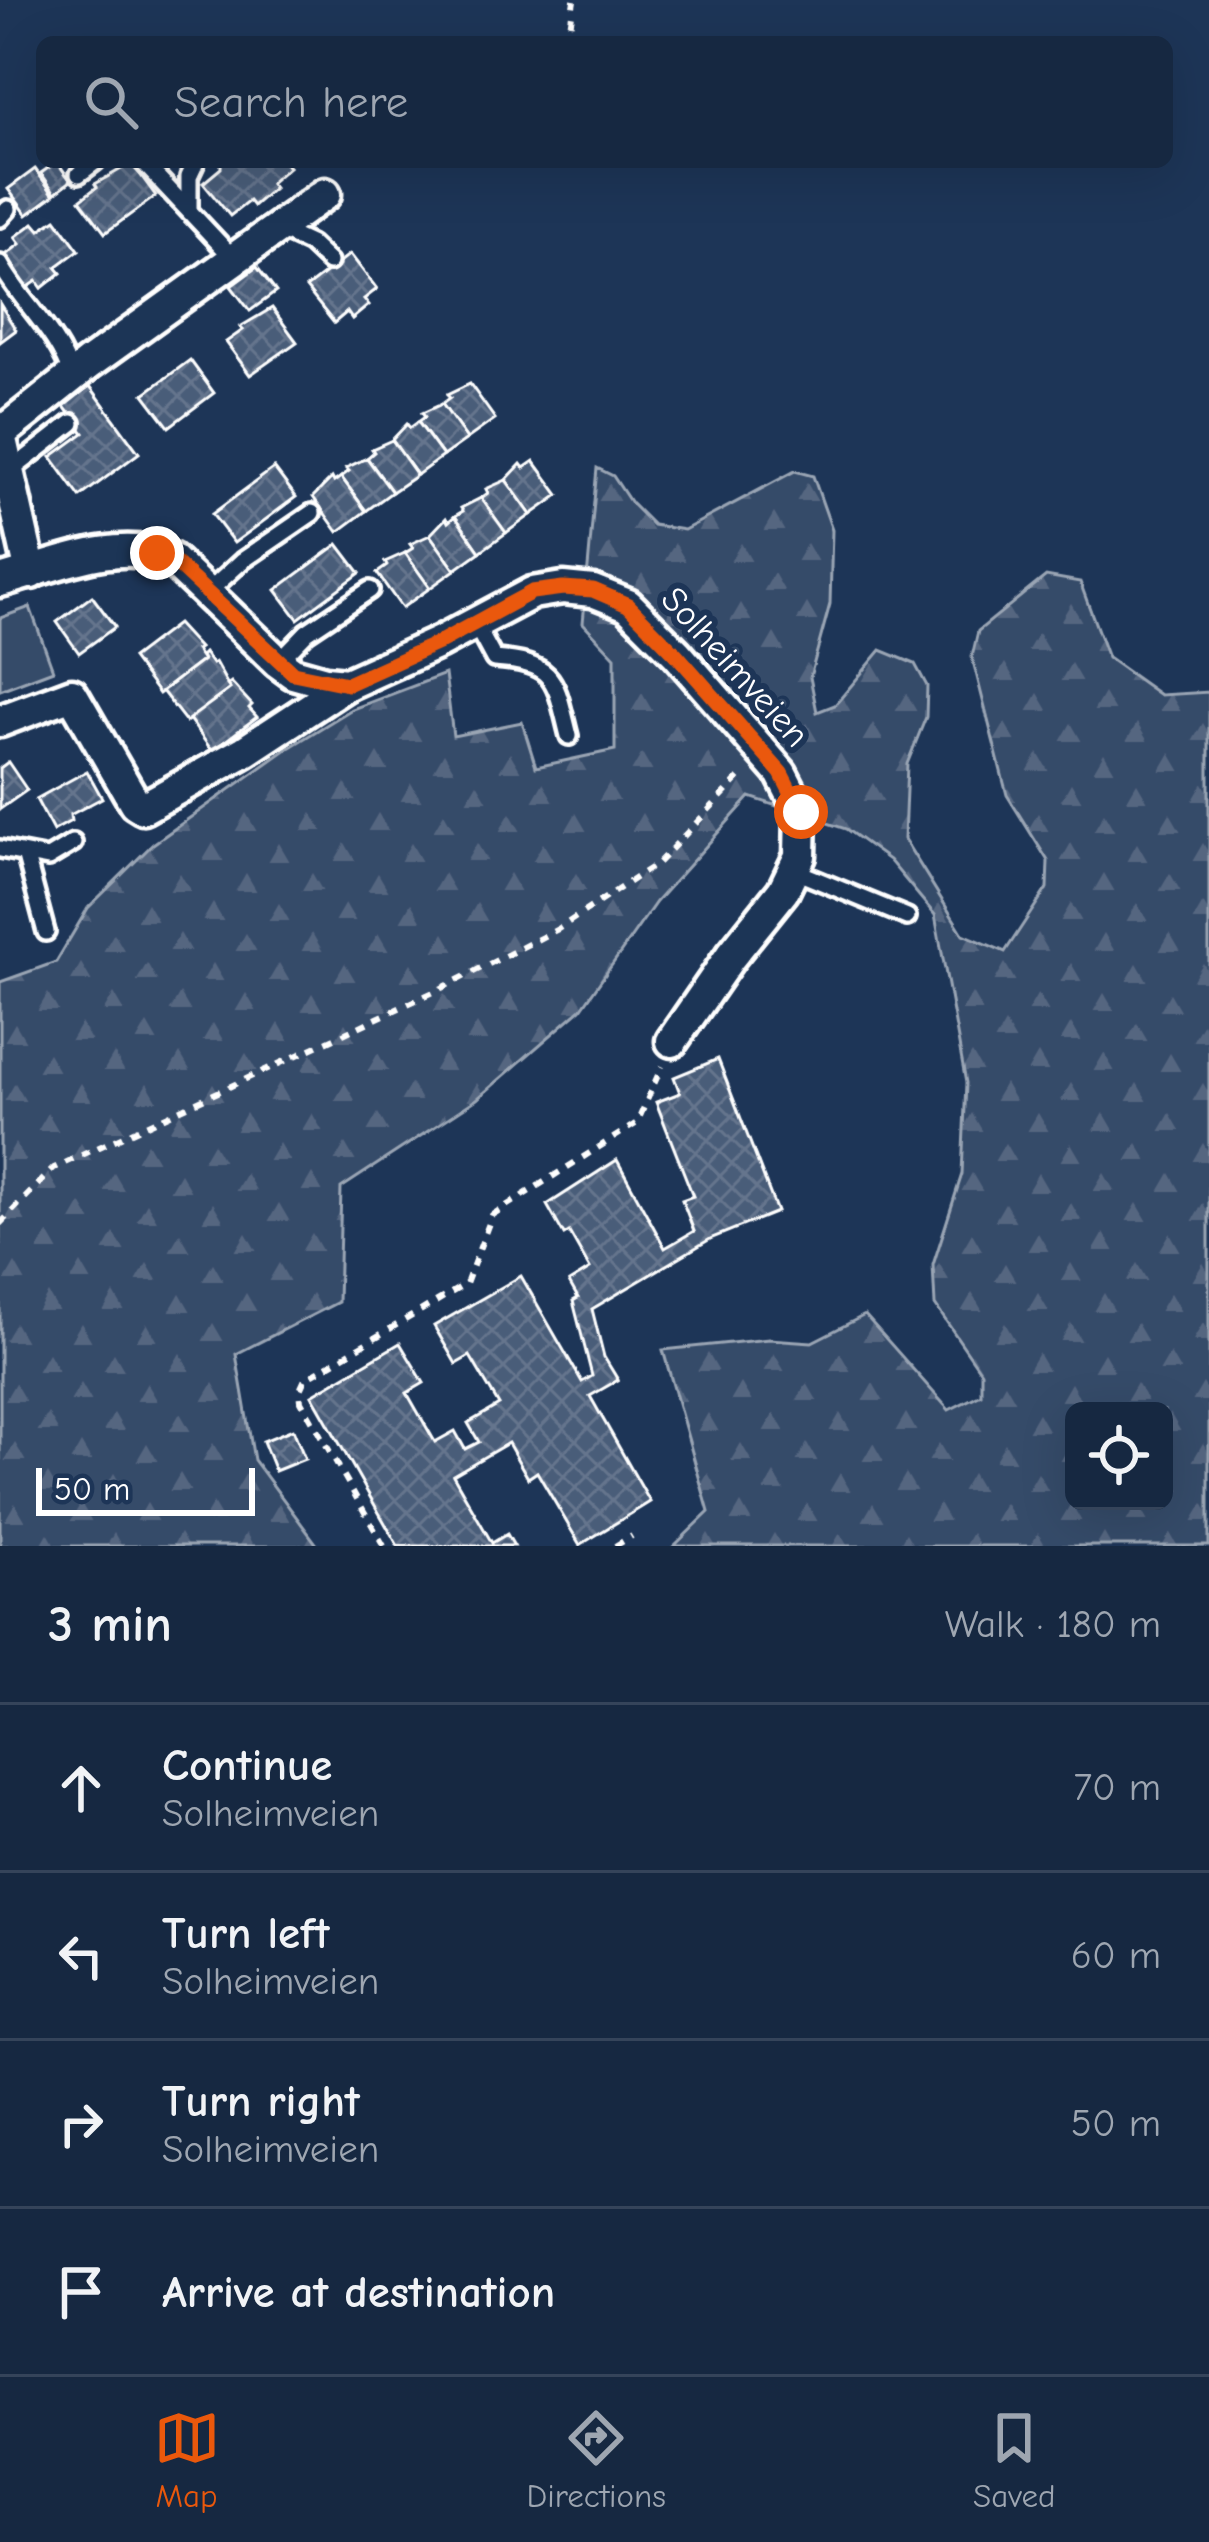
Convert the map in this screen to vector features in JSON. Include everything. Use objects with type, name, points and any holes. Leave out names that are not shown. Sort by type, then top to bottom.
[{"type":"street","points":[[31,573],[0,433],[325,194]]},
{"type":"street","points":[[0,581],[104,553],[142,551],[171,559],[278,662],[309,679],[347,684]]},
{"type":"street","name":"Solheimveien","points":[[0,721],[72,694],[135,803],[143,808],[245,751],[347,684],[532,592],[593,590],[628,605],[781,773],[801,812],[800,856],[783,891],[672,1041]]},
{"type":"lane","points":[[79,174],[86,168]]},
{"type":"lane","points":[[149,168],[235,260]]},
{"type":"lane","points":[[189,208],[193,168]]},
{"type":"lane","points":[[278,229],[310,244],[329,262]]},
{"type":"lane","points":[[0,264],[48,327],[72,377]]},
{"type":"lane","points":[[6,470],[73,423]]},
{"type":"lane","points":[[207,593],[242,561],[312,513]]},
{"type":"lane","points":[[278,662],[307,632],[370,590]]},
{"type":"lane","points":[[474,622],[494,659],[530,661],[554,679],[569,736]]},
{"type":"lane","points":[[0,849],[48,858],[74,843]]},
{"type":"lane","points":[[26,856],[46,932]]},
{"type":"lane","points":[[793,870],[907,916]]},
{"type":"path","points":[[569,36],[574,0]]},
{"type":"path","points":[[0,1224],[54,1168],[438,990],[558,929],[658,863],[764,753]]},
{"type":"path","points":[[384,1546],[301,1401],[305,1379],[466,1284],[492,1215],[637,1124],[672,1041]]},
{"type":"path","points":[[615,1546],[632,1536]]},
{"type":"green space","points":[[597,468],[613,476],[653,525],[684,530],[795,471],[813,476],[832,530],[830,604],[810,677],[817,712],[835,705],[881,650],[915,664],[927,686],[926,717],[907,764],[904,839],[963,934],[1005,952],[1047,888],[1048,861],[1007,795],[972,657],[978,631],[1046,576],[1080,582],[1108,658],[1160,695],[1209,692],[1209,1546],[674,1546],[709,1512],[663,1350],[769,1339],[812,1342],[865,1315],[949,1410],[981,1394],[981,1372],[935,1305],[933,1265],[962,1174],[966,1083],[935,915],[889,860],[846,829],[750,797],[656,902],[581,1009],[477,1099],[341,1188],[338,1302],[236,1354],[254,1460],[318,1546],[0,1546],[0,982],[56,962],[88,908],[153,844],[352,709],[445,674],[453,736],[522,722],[536,767],[615,750],[615,657],[583,623]]},
{"type":"green space","points":[[30,607],[53,670],[0,690],[0,618]]},
{"type":"building","points":[[61,168],[71,181],[55,193],[41,173]]},
{"type":"building","points":[[123,168],[136,168],[156,196],[105,233],[80,200],[95,184]]},
{"type":"building","points":[[221,168],[288,168],[253,206],[249,201],[230,216],[203,183]]},
{"type":"building","points":[[35,169],[54,195],[27,215],[8,189]]},
{"type":"building","points":[[56,219],[79,250],[56,267],[61,273],[42,288],[37,281],[27,288],[3,257],[20,244],[15,237],[34,223],[40,230]]},
{"type":"building","points":[[350,254],[377,289],[364,299],[369,305],[352,319],[347,312],[334,323],[306,288]]},
{"type":"building","points":[[257,267],[276,292],[250,311],[231,286]]},
{"type":"building","points":[[0,304],[16,330],[0,342]]},
{"type":"building","points":[[272,308],[297,342],[250,375],[226,342],[243,330],[240,327]]},
{"type":"building","points":[[190,360],[214,393],[169,427],[144,394]]},
{"type":"building","points":[[470,384],[495,419],[467,439],[442,404],[450,398],[447,395]]},
{"type":"building","points":[[90,386],[139,453],[80,497],[51,457],[84,433],[63,405]]},
{"type":"building","points":[[442,404],[467,439],[443,456],[418,422],[425,417],[422,413]]},
{"type":"building","points":[[418,422],[443,456],[417,475],[392,440],[407,424],[410,428]]},
{"type":"building","points":[[392,440],[417,475],[392,492],[367,458],[372,449]]},
{"type":"building","points":[[367,458],[392,492],[366,511],[341,477],[349,471],[346,468]]},
{"type":"building","points":[[534,461],[559,495],[531,515],[506,480],[521,464],[524,468]]},
{"type":"building","points":[[274,468],[296,497],[234,543],[212,514]]},
{"type":"building","points":[[341,477],[366,511],[338,532],[313,497],[332,478],[334,482]]},
{"type":"building","points":[[506,480],[531,515],[506,533],[481,498],[488,493],[486,489]]},
{"type":"building","points":[[481,498],[506,533],[480,552],[455,516]]},
{"type":"building","points":[[455,516],[480,552],[455,570],[430,535],[446,518],[448,522]]},
{"type":"building","points":[[430,535],[455,570],[430,588],[405,553],[413,548],[410,544]]},
{"type":"building","points":[[338,544],[360,573],[298,619],[276,590]]},
{"type":"building","points":[[405,553],[430,588],[402,608],[377,573],[387,566],[385,562]]},
{"type":"building","points":[[92,596],[115,627],[79,653],[57,622]]},
{"type":"building","points":[[177,624],[199,648],[203,660],[159,694],[132,658]]},
{"type":"building","points":[[204,653],[215,662],[230,689],[186,722],[162,691],[203,660]]},
{"type":"building","points":[[231,682],[257,717],[212,751],[189,719],[230,689]]},
{"type":"building","points":[[8,762],[27,790],[0,809],[0,768]]},
{"type":"building","points":[[87,771],[102,798],[70,815],[71,821],[53,831],[36,799]]},
{"type":"building","points":[[718,1059],[777,1212],[712,1238],[592,1309],[604,1357],[618,1380],[590,1396],[650,1502],[580,1545],[537,1472],[528,1478],[508,1443],[453,1475],[492,1543],[507,1534],[514,1546],[398,1546],[312,1395],[400,1343],[424,1383],[407,1393],[435,1442],[455,1431],[465,1449],[479,1442],[468,1423],[499,1405],[470,1356],[456,1364],[434,1326],[521,1276],[582,1382],[592,1376],[573,1301],[578,1298],[569,1282],[590,1269],[547,1205],[617,1160],[665,1248],[694,1231],[682,1200],[693,1196],[656,1102],[680,1093],[674,1077]]},
{"type":"building","points":[[293,1429],[305,1459],[275,1471],[263,1441]]},
{"type":"route","points":[[157,553],[171,559],[293,673],[347,684],[438,643],[532,592],[593,590],[628,605],[676,654],[781,773],[801,812]]}]
